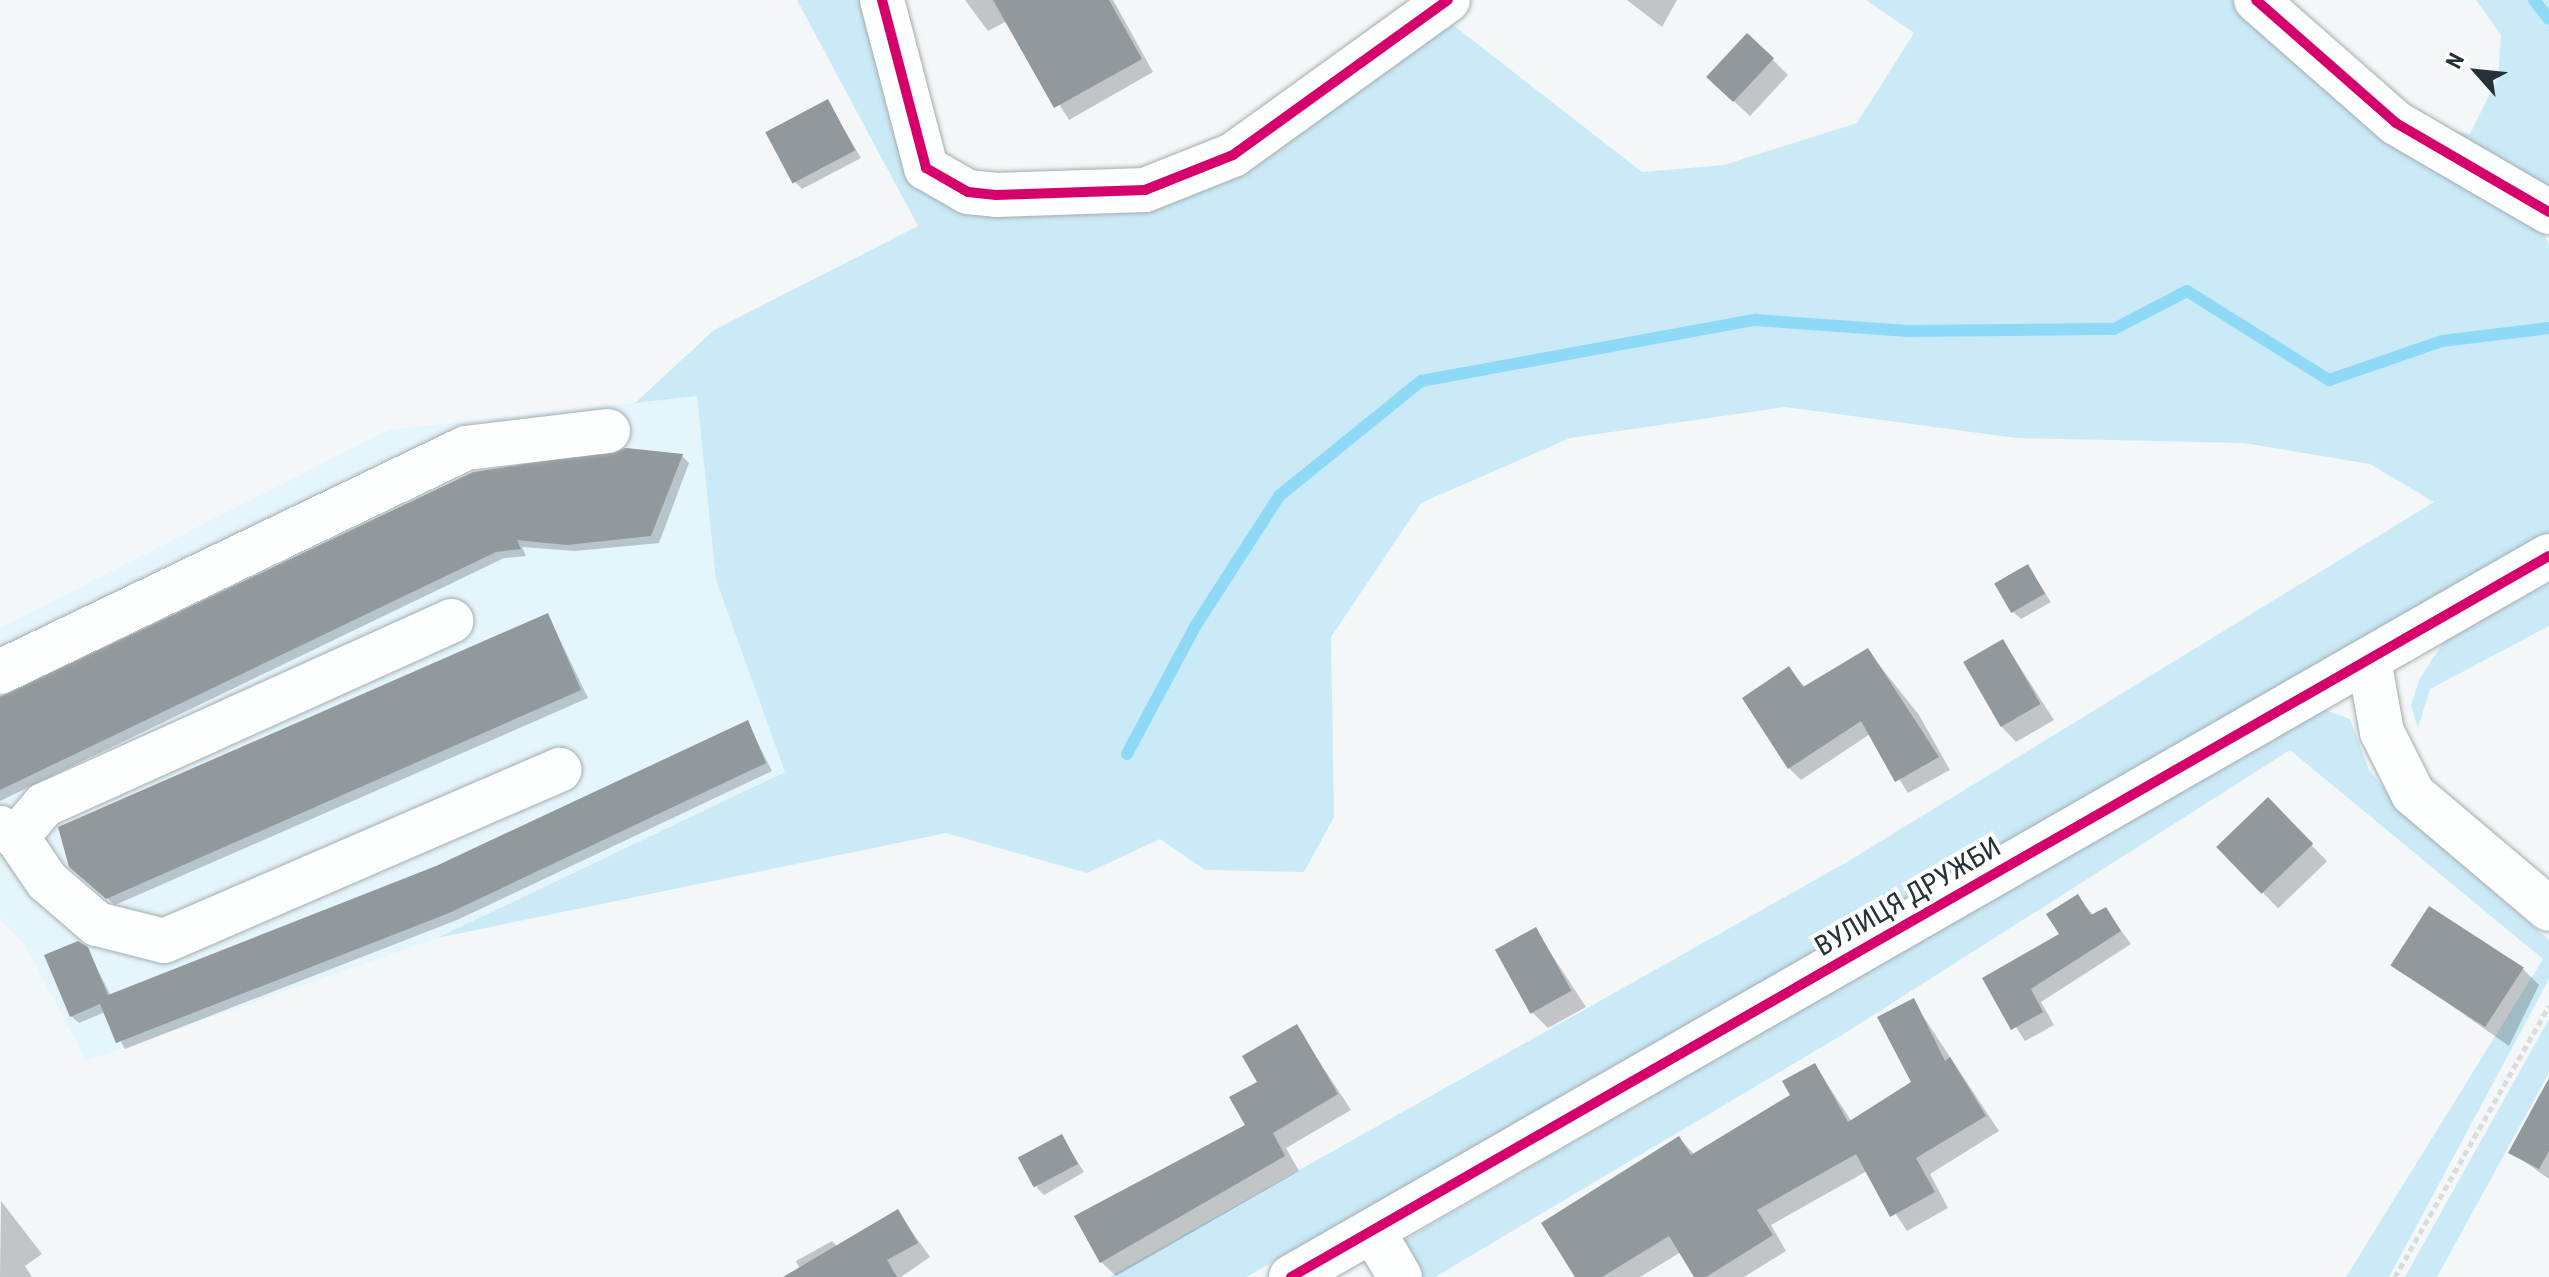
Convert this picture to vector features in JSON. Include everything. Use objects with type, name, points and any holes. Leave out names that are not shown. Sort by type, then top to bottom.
[{"type":"street","points":[[882,0],[926,168],[968,192],[996,195],[1145,190],[1233,155],[1448,0]]},
{"type":"street","points":[[2256,0],[2396,123],[2549,212]]},
{"type":"street","points":[[0,672],[466,448],[608,431]]},
{"type":"street","name":"ВУЛИЦЯ ДРУЖБИ","points":[[1291,1277],[2549,556]]},
{"type":"street","points":[[451,621],[44,805],[8,832],[47,881],[97,924],[164,941],[560,770]]},
{"type":"street","points":[[2369,660],[2392,763],[2413,794],[2549,909]]},
{"type":"street","points":[[1373,1231],[1400,1277]]},
{"type":"path","points":[[2395,1277],[2549,1006]]},
{"type":"shaded area","points":[[797,0],[870,0],[915,171],[1107,202],[1444,18],[1642,172],[1724,165],[1857,123],[1914,33],[1866,0],[2241,0],[2540,226],[2549,244],[2549,533],[1246,1277],[1109,1277],[1847,862],[2434,502],[2370,464],[2244,443],[2016,438],[1785,407],[1570,438],[1421,503],[1331,637],[1334,817],[1304,872],[1205,870],[1160,839],[1087,873],[946,833],[437,938],[785,772],[716,580],[697,396],[635,403],[714,330],[918,226]]},
{"type":"shaded area","points":[[2476,0],[2549,0],[2549,199],[2423,126],[2470,134],[2498,78],[2501,35]]},
{"type":"shaded area","points":[[697,396],[716,580],[785,772],[437,938],[86,1061],[26,946],[0,919],[0,628],[388,430]]},
{"type":"shaded area","points":[[2549,583],[2549,626],[2430,689],[2418,728],[2411,705],[2419,680],[2444,641]]},
{"type":"shaded area","points":[[2320,708],[2350,719],[2369,770],[2407,816],[2549,940],[2549,979],[2389,1277],[2346,1277],[2543,959],[2290,750],[1842,1035],[1435,1277],[1411,1277],[1393,1247]]},
{"type":"shaded area","points":[[2549,1019],[2549,1073],[2437,1277],[2405,1277]]},
{"type":"building","points":[[993,0],[1109,0],[1142,59],[1054,108]]},
{"type":"building","points":[[1747,33],[1774,58],[1733,102],[1706,77]]},
{"type":"building","points":[[828,99],[855,150],[793,184],[765,132]]},
{"type":"building","points":[[626,448],[683,454],[651,536],[566,545],[517,540],[521,549],[496,552],[0,790],[0,697],[473,472]]},
{"type":"building","points":[[2028,564],[2045,593],[2011,613],[1994,584]]},
{"type":"building","points":[[548,613],[581,690],[106,899],[69,867],[58,827]]},
{"type":"building","points":[[2003,639],[2040,704],[2001,727],[1963,662]]},
{"type":"building","points":[[1868,648],[1939,757],[1895,782],[1861,721],[1788,769],[1742,698],[1789,666],[1803,687]]},
{"type":"building","points":[[748,720],[766,763],[449,913],[116,1043],[100,1004],[70,1017],[44,955],[78,941],[88,947],[108,995],[436,866]]},
{"type":"building","points":[[2268,797],[2313,844],[2261,894],[2216,847]]},
{"type":"building","points":[[2078,894],[2091,915],[2106,907],[2121,931],[2031,989],[2043,1012],[2011,1030],[1982,978],[2059,934],[2046,914]]},
{"type":"building","points":[[2429,906],[2524,968],[2485,1027],[2390,966]]},
{"type":"building","points":[[1536,927],[1571,991],[1530,1014],[1495,950]]},
{"type":"building","points":[[1914,998],[1945,1061],[1950,1057],[1986,1116],[1916,1158],[1935,1192],[1890,1217],[1856,1154],[1757,1210],[1773,1235],[1706,1277],[1694,1277],[1669,1236],[1602,1277],[1575,1277],[1541,1223],[1679,1136],[1691,1155],[1790,1095],[1782,1081],[1815,1063],[1848,1122],[1911,1082],[1877,1017]]},
{"type":"building","points":[[1297,1024],[1338,1094],[1273,1133],[1285,1156],[1100,1263],[1074,1216],[1245,1125],[1229,1097],[1257,1082],[1242,1056]]},
{"type":"building","points":[[2549,1078],[2549,1151],[2539,1169],[2508,1153]]},
{"type":"building","points":[[1062,1134],[1078,1164],[1034,1187],[1018,1157]]},
{"type":"building","points":[[898,1209],[918,1243],[887,1260],[897,1277],[783,1277]]},
{"type":"waterway","points":[[2534,0],[2549,19]]},
{"type":"waterway","points":[[1127,754],[1196,625],[1279,496],[1421,381],[1755,320],[1908,331],[2114,329],[2187,291],[2329,380],[2442,341],[2549,328]]},
{"type":"cycle path","points":[[882,0],[926,168],[968,192],[996,195],[1145,190],[1233,155],[1448,0]]},
{"type":"cycle path","points":[[2256,0],[2396,123],[2549,212]]},
{"type":"cycle path","points":[[1291,1277],[2549,556]]}]
